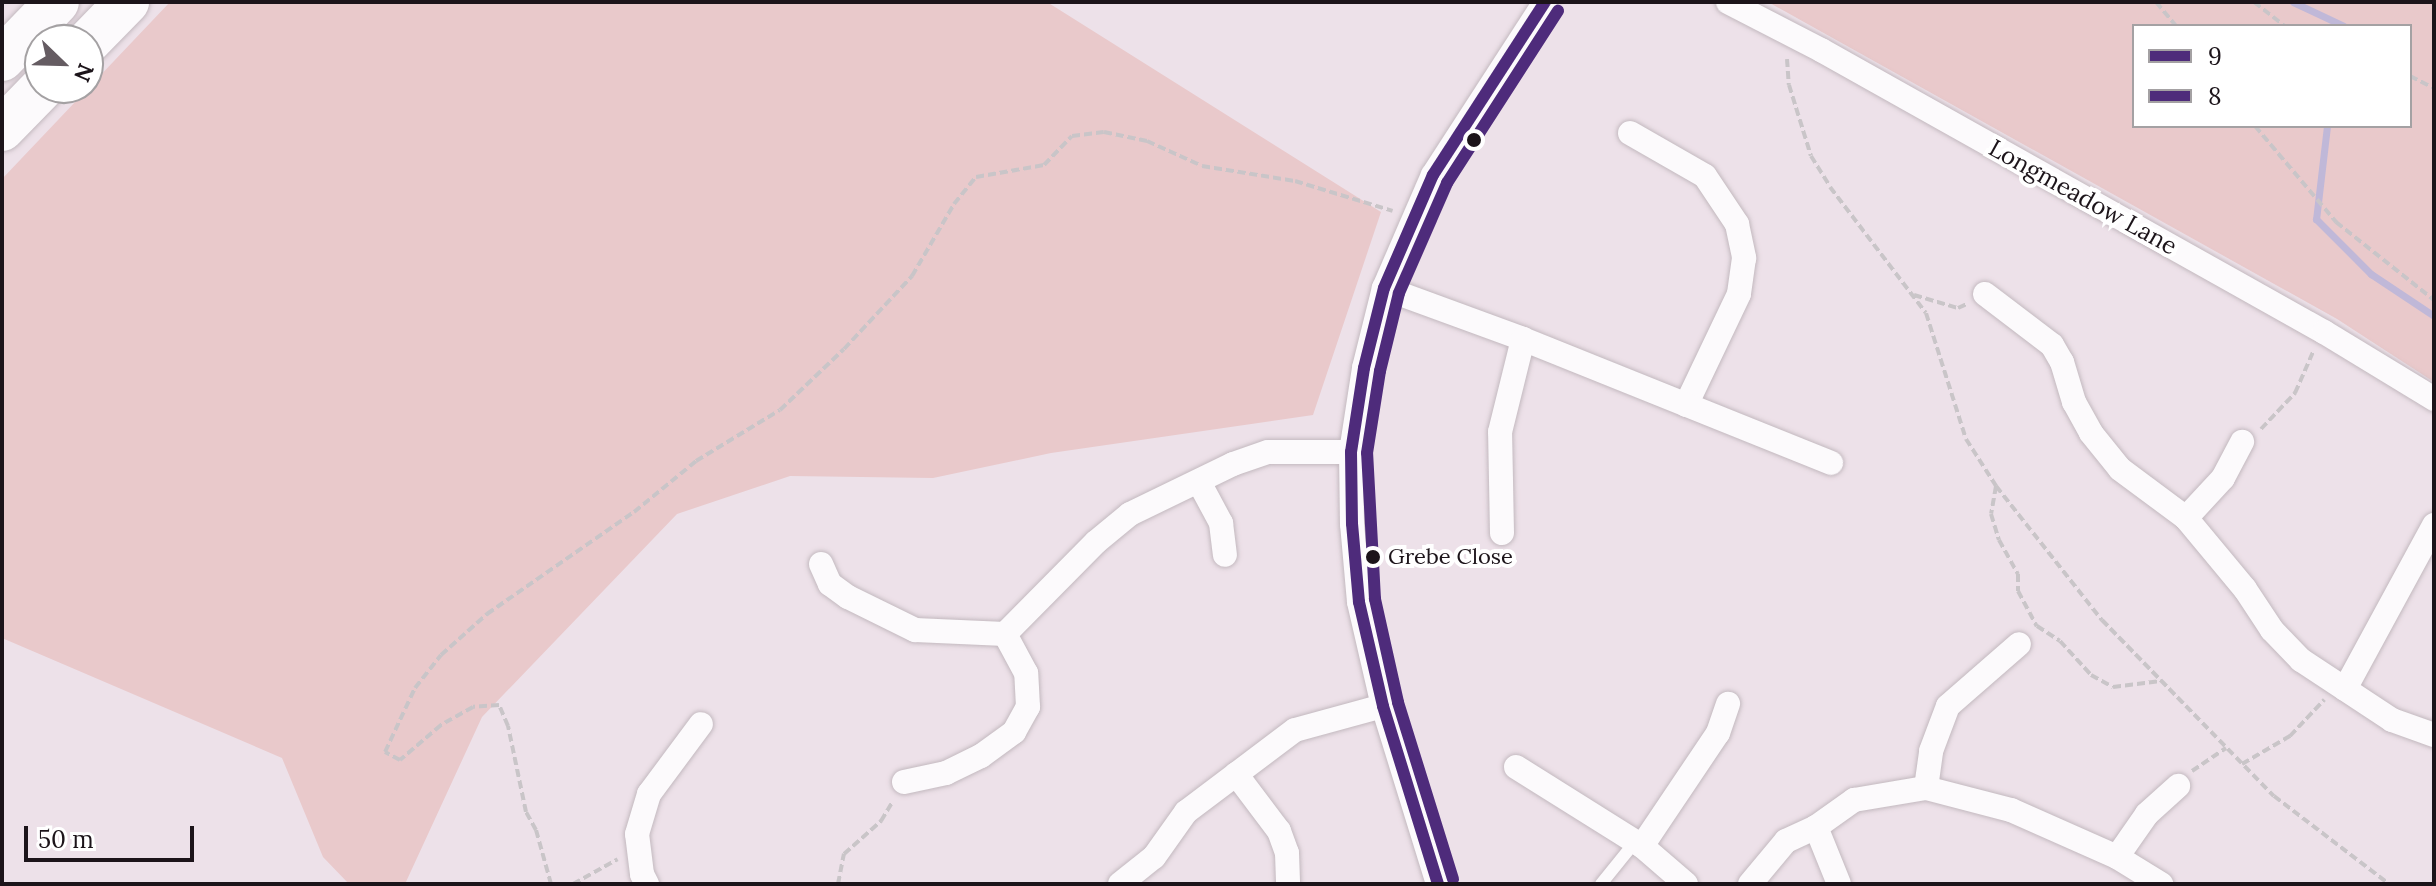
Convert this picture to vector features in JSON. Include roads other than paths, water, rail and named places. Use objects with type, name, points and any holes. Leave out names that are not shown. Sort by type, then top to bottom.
[{"type":"highway","points":[[2,32],[30,2]]},
{"type":"highway","points":[[2,59],[57,2]]},
{"type":"highway","points":[[104,26],[127,2]]},
{"type":"highway","points":[[2,129],[26,104]]},
{"type":"street","points":[[1438,884],[1383,706],[1359,602],[1352,524],[1351,452],[1364,368],[1384,288],[1414,218],[1433,175],[1545,2]]},
{"type":"street","name":"Longmeadow Lane","points":[[1728,2],[2324,332],[2434,399]]},
{"type":"street","points":[[1630,133],[1705,176],[1737,224],[1744,258],[1739,294],[1686,405]]},
{"type":"street","points":[[1384,288],[1523,339],[1831,463]]},
{"type":"street","points":[[1985,294],[2052,345],[2062,362],[2074,402],[2091,433],[2120,469],[2186,518],[2245,589],[2272,630],[2301,660],[2392,720],[2434,735]]},
{"type":"street","points":[[1502,533],[1500,432],[1523,339]]},
{"type":"street","points":[[2186,518],[2223,478],[2242,442]]},
{"type":"street","points":[[821,564],[830,584],[848,597],[915,630],[1005,634],[1096,542],[1130,514],[1233,464],[1268,452],[1351,452]]},
{"type":"street","points":[[1199,482],[1221,523],[1225,555]]},
{"type":"street","points":[[2340,686],[2434,525]]},
{"type":"street","points":[[904,782],[946,773],[981,756],[1014,732],[1028,707],[1026,673],[1005,634]]},
{"type":"street","points":[[1926,788],[1931,751],[1948,706],[2019,644]]},
{"type":"street","points":[[1638,844],[1718,733],[1728,704]]},
{"type":"street","points":[[1120,884],[1154,857],[1186,812],[1295,730],[1383,706]]},
{"type":"street","points":[[647,884],[637,834],[649,794],[701,724]]},
{"type":"street","points":[[1516,767],[1638,844],[1686,884]]},
{"type":"street","points":[[1236,774],[1266,809],[1279,831],[1287,853],[1288,884]]},
{"type":"street","points":[[2117,857],[2147,814],[2178,786]]},
{"type":"street","points":[[1750,884],[1786,841],[1816,827],[1854,800],[1926,788],[2011,810],[2117,857],[2161,884]]},
{"type":"street","points":[[1816,827],[1839,884]]},
{"type":"lane","points":[[1601,884],[1638,844]]},
{"type":"waterway","points":[[2293,2],[2340,24]]},
{"type":"waterway","points":[[2327,128],[2316,219],[2371,274],[2434,316]]},
{"type":"place","name":"Grebe Close","points":[[1373,557]]}]
